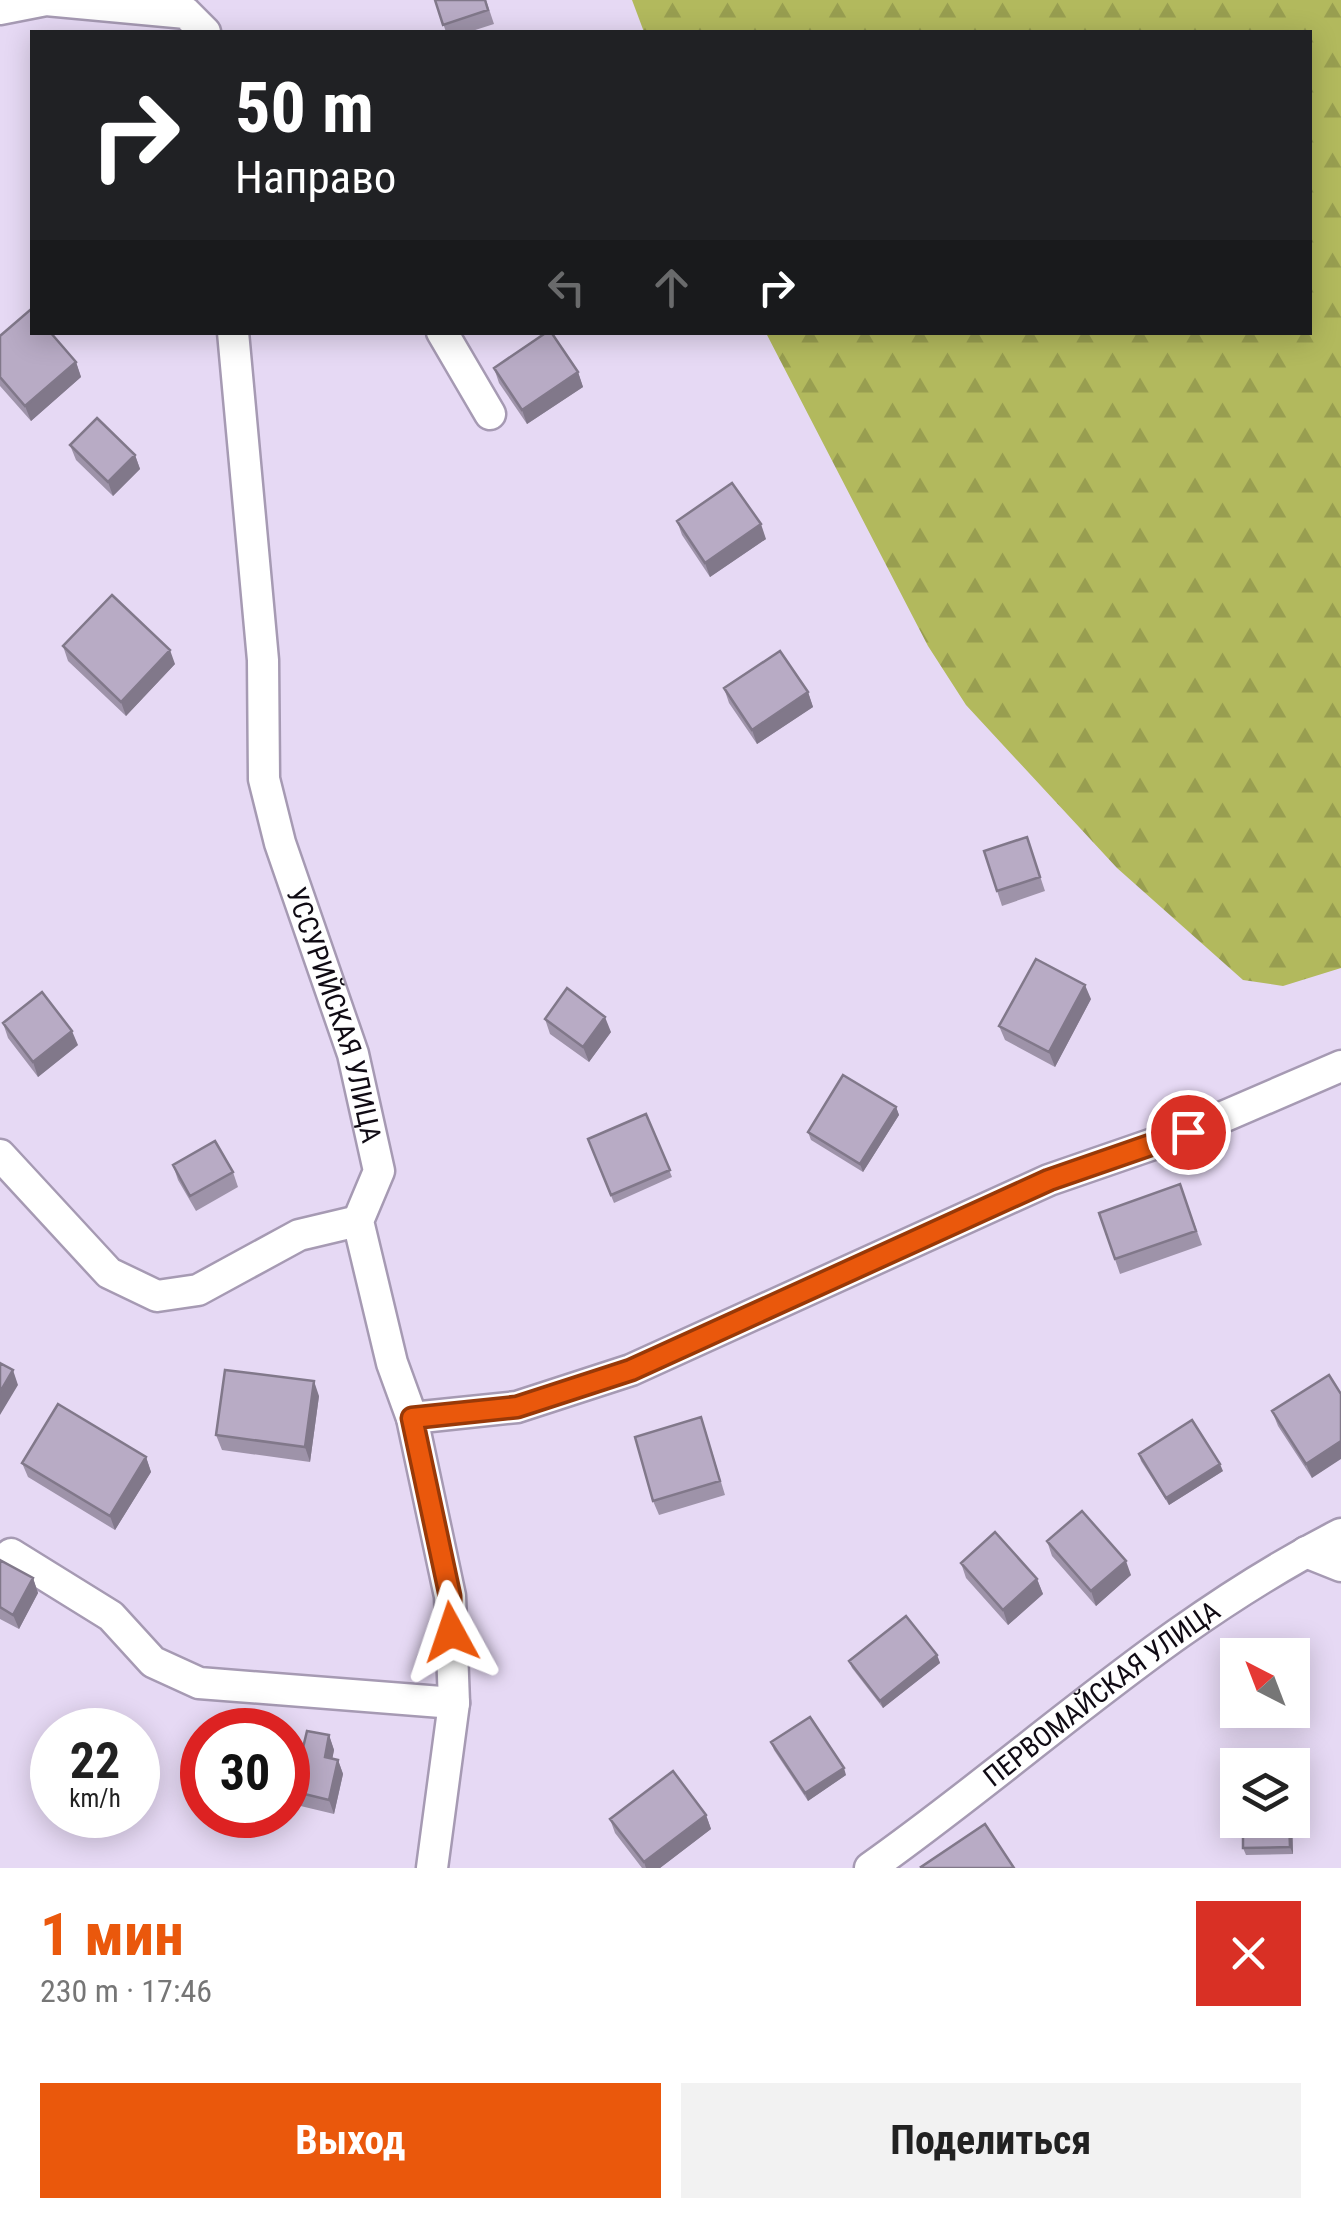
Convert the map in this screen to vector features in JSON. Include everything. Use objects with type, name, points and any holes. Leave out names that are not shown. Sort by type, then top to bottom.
[{"type":"street","points":[[0,10],[46,0],[191,20]]},
{"type":"street","name":"УССУРИЙСКАЯ УЛИЦА","points":[[233,335],[262,660],[264,778],[280,843],[352,1054],[379,1170],[358,1221]]},
{"type":"street","points":[[444,335],[490,414]]},
{"type":"street","points":[[412,1418],[517,1407],[631,1370],[1049,1180],[1188,1132],[1341,1066]]},
{"type":"street","points":[[0,1154],[109,1273],[157,1296],[198,1290],[299,1236],[358,1221],[392,1363],[412,1418],[450,1596],[454,1703],[432,1868]]},
{"type":"street","name":"ПЕРВОМАЙСКАЯ УЛИЦА","points":[[870,1868],[1003,1771],[1186,1625],[1341,1534]]},
{"type":"street","points":[[1306,1552],[1341,1566]]},
{"type":"street","points":[[12,1554],[110,1616],[153,1662],[198,1682],[454,1703]]},
{"type":"green space","points":[[632,0],[1341,0],[1341,968],[1283,986],[1243,980],[1117,868],[966,705],[928,646],[767,335],[1312,335],[1312,30],[643,30]]},
{"type":"building","points":[[435,0],[485,0],[488,10],[443,25]]},
{"type":"building","points":[[30,310],[30,335],[53,335],[76,362],[25,406],[0,377],[0,336]]},
{"type":"building","points":[[543,335],[553,335],[578,372],[522,410],[494,368]]},
{"type":"building","points":[[97,418],[135,455],[108,482],[70,445]]},
{"type":"building","points":[[732,483],[761,524],[705,563],[677,521]]},
{"type":"building","points":[[112,595],[170,650],[121,702],[63,646]]},
{"type":"building","points":[[780,651],[808,692],[752,730],[724,688]]},
{"type":"building","points":[[1027,837],[1040,877],[997,891],[984,851]]},
{"type":"building","points":[[1036,959],[1085,985],[1049,1052],[999,1026]]},
{"type":"building","points":[[567,988],[605,1017],[583,1047],[545,1019]]},
{"type":"building","points":[[42,992],[72,1031],[33,1062],[3,1023]]},
{"type":"building","points":[[843,1075],[896,1107],[860,1164],[808,1132]]},
{"type":"building","points":[[646,1114],[670,1170],[611,1195],[588,1139]]},
{"type":"building","points":[[215,1141],[233,1172],[190,1196],[173,1165]]},
{"type":"building","points":[[1180,1184],[1196,1231],[1115,1259],[1099,1213]]},
{"type":"building","points":[[0,1363],[13,1370],[0,1392]]},
{"type":"building","points":[[225,1370],[314,1381],[305,1447],[216,1435]]},
{"type":"building","points":[[1329,1375],[1341,1394],[1341,1441],[1306,1464],[1272,1411]]},
{"type":"building","points":[[58,1404],[146,1457],[110,1516],[22,1463]]},
{"type":"building","points":[[701,1417],[720,1481],[653,1501],[635,1437]]},
{"type":"building","points":[[1192,1420],[1220,1464],[1166,1498],[1139,1454]]},
{"type":"building","points":[[1082,1511],[1126,1561],[1091,1591],[1047,1541]]},
{"type":"building","points":[[995,1532],[1037,1579],[1003,1610],[961,1563]]},
{"type":"building","points":[[0,1560],[33,1578],[13,1615],[0,1607]]},
{"type":"building","points":[[906,1616],[937,1655],[880,1701],[849,1661]]},
{"type":"building","points":[[810,1717],[844,1768],[805,1793],[771,1742]]},
{"type":"building","points":[[310,1732],[329,1735],[325,1757],[338,1760],[329,1800],[310,1795]]},
{"type":"building","points":[[673,1771],[706,1815],[644,1862],[610,1819]]},
{"type":"building","points":[[985,1824],[1014,1868],[921,1867]]},
{"type":"building","points":[[1243,1838],[1290,1838],[1290,1847],[1243,1848]]},
{"type":"route","points":[[451,1632],[450,1596],[412,1418],[517,1407],[631,1370],[1049,1180],[1188,1132]]}]
